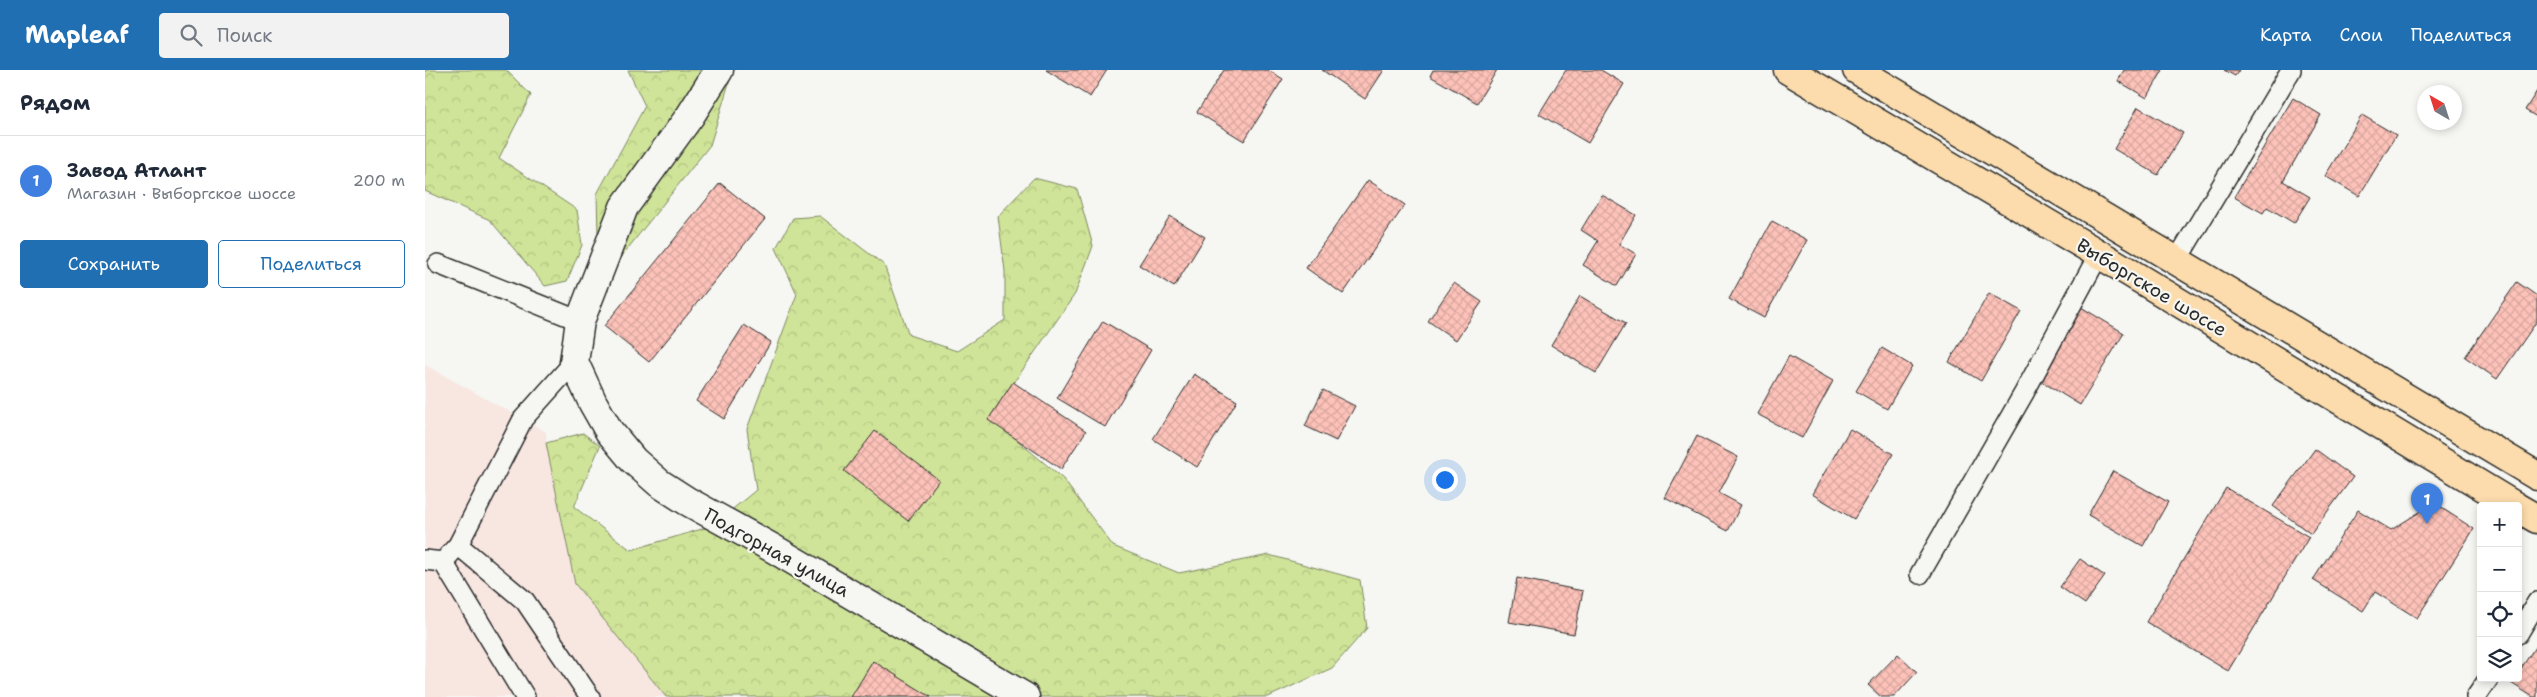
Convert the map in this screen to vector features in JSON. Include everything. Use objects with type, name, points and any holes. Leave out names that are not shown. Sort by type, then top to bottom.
[{"type":"main road","name":"Выборгское шоссе","points":[[1788,70],[2099,254],[2508,502]]},
{"type":"main road","name":"Выборгское шоссе","points":[[1857,70],[2537,476]]},
{"type":"main road","points":[[2522,510],[2537,519]]},
{"type":"street","points":[[574,362],[580,321],[624,207],[651,167],[690,116],[719,70]]},
{"type":"street","name":"Подгорная улица","points":[[574,362],[609,431],[633,460],[659,483],[687,502],[774,548],[1025,697]]},
{"type":"lane","points":[[2177,260],[2291,70]]},
{"type":"lane","points":[[1920,574],[2024,393],[2099,254]]},
{"type":"lane","points":[[438,264],[580,321]]},
{"type":"lane","points":[[525,697],[434,561],[458,545],[523,419],[574,362]]},
{"type":"lane","points":[[458,545],[525,601],[590,697]]},
{"type":"lane","points":[[2522,627],[2537,602]]},
{"type":"lane","points":[[2477,697],[2486,682]]},
{"type":"shaded area","points":[[425,365],[546,432],[546,443],[575,584],[666,697],[425,697]]},
{"type":"green space","points":[[425,70],[506,70],[531,95],[499,158],[577,210],[582,245],[567,281],[545,286],[490,220],[425,191]]},
{"type":"green space","points":[[628,70],[733,70],[710,145],[621,257],[598,235],[597,194],[645,106]]},
{"type":"green space","points":[[1034,178],[1077,189],[1093,246],[1075,294],[990,417],[1063,479],[1113,546],[1179,573],[1269,555],[1360,580],[1367,628],[1332,668],[1268,697],[666,697],[575,584],[546,443],[583,433],[600,446],[574,507],[631,550],[712,526],[756,490],[747,429],[797,294],[776,248],[793,218],[820,216],[884,265],[909,335],[957,351],[1005,320],[1005,271],[998,216]]},
{"type":"building","points":[[1046,70],[1107,70],[1090,97]]},
{"type":"building","points":[[1224,70],[1268,70],[1283,79],[1244,141],[1197,112]]},
{"type":"building","points":[[1322,70],[1384,70],[1365,99]]},
{"type":"building","points":[[1433,70],[1497,70],[1477,103],[1430,76]]},
{"type":"building","points":[[1566,70],[1601,70],[1624,84],[1588,143],[1539,114]]},
{"type":"building","points":[[2124,70],[2163,70],[2147,98],[2118,81]]},
{"type":"building","points":[[2224,70],[2239,70],[2235,76]]},
{"type":"building","points":[[2537,91],[2537,117],[2525,110]]},
{"type":"building","points":[[2293,98],[2321,115],[2283,181],[2310,197],[2294,223],[2267,207],[2263,213],[2234,197]]},
{"type":"building","points":[[2138,107],[2183,133],[2158,175],[2114,149]]},
{"type":"building","points":[[2362,115],[2396,135],[2359,196],[2325,176]]},
{"type":"building","points":[[1368,180],[1405,205],[1343,294],[1306,268]]},
{"type":"building","points":[[720,183],[765,219],[649,362],[604,326]]},
{"type":"building","points":[[1602,195],[1636,215],[1619,244],[1636,254],[1617,286],[1583,265],[1598,241],[1581,230]]},
{"type":"building","points":[[1170,216],[1205,237],[1174,287],[1139,265]]},
{"type":"building","points":[[1772,221],[1807,240],[1764,318],[1729,299]]},
{"type":"building","points":[[2517,282],[2537,296],[2537,321],[2497,379],[2465,357]]},
{"type":"building","points":[[1454,283],[1482,302],[1456,340],[1428,321]]},
{"type":"building","points":[[1989,293],[2021,311],[1981,381],[1949,362]]},
{"type":"building","points":[[1580,296],[1626,323],[1596,373],[1551,345]]},
{"type":"building","points":[[2081,307],[2124,333],[2080,405],[2036,378]]},
{"type":"building","points":[[1103,321],[1151,350],[1105,427],[1057,398]]},
{"type":"building","points":[[744,325],[771,342],[724,419],[696,401]]},
{"type":"building","points":[[1882,348],[1912,366],[1887,409],[1856,391]]},
{"type":"building","points":[[1789,356],[1833,381],[1802,438],[1757,414]]},
{"type":"building","points":[[1194,374],[1237,401],[1197,467],[1153,439]]},
{"type":"building","points":[[1013,382],[1086,431],[1061,469],[988,420]]},
{"type":"building","points":[[1323,390],[1355,406],[1336,441],[1305,426]]},
{"type":"building","points":[[1850,429],[1893,454],[1854,519],[1812,494]]},
{"type":"building","points":[[875,431],[939,480],[908,521],[844,471]]},
{"type":"building","points":[[1697,436],[1738,457],[1719,493],[1741,505],[1728,531],[1665,498]]},
{"type":"building","points":[[2315,449],[2353,477],[2311,534],[2273,506]]},
{"type":"building","points":[[2113,471],[2168,502],[2143,546],[2088,515]]},
{"type":"building","points":[[2226,488],[2309,537],[2228,671],[2146,622]]},
{"type":"building","points":[[2434,503],[2474,529],[2417,618],[2375,592],[2363,611],[2313,580],[2358,510],[2391,530]]},
{"type":"building","points":[[2080,559],[2105,576],[2085,604],[2060,587]]},
{"type":"building","points":[[1517,578],[1583,591],[1574,634],[1509,622]]},
{"type":"building","points":[[2537,644],[2537,697],[2533,697],[2511,683],[2522,682],[2522,667]]},
{"type":"building","points":[[1898,654],[1917,672],[1894,697],[1881,697],[1868,685]]},
{"type":"building","points":[[873,661],[931,697],[851,697]]},
{"type":"place","name":"Завод Атлант","points":[[2427,524]]}]
